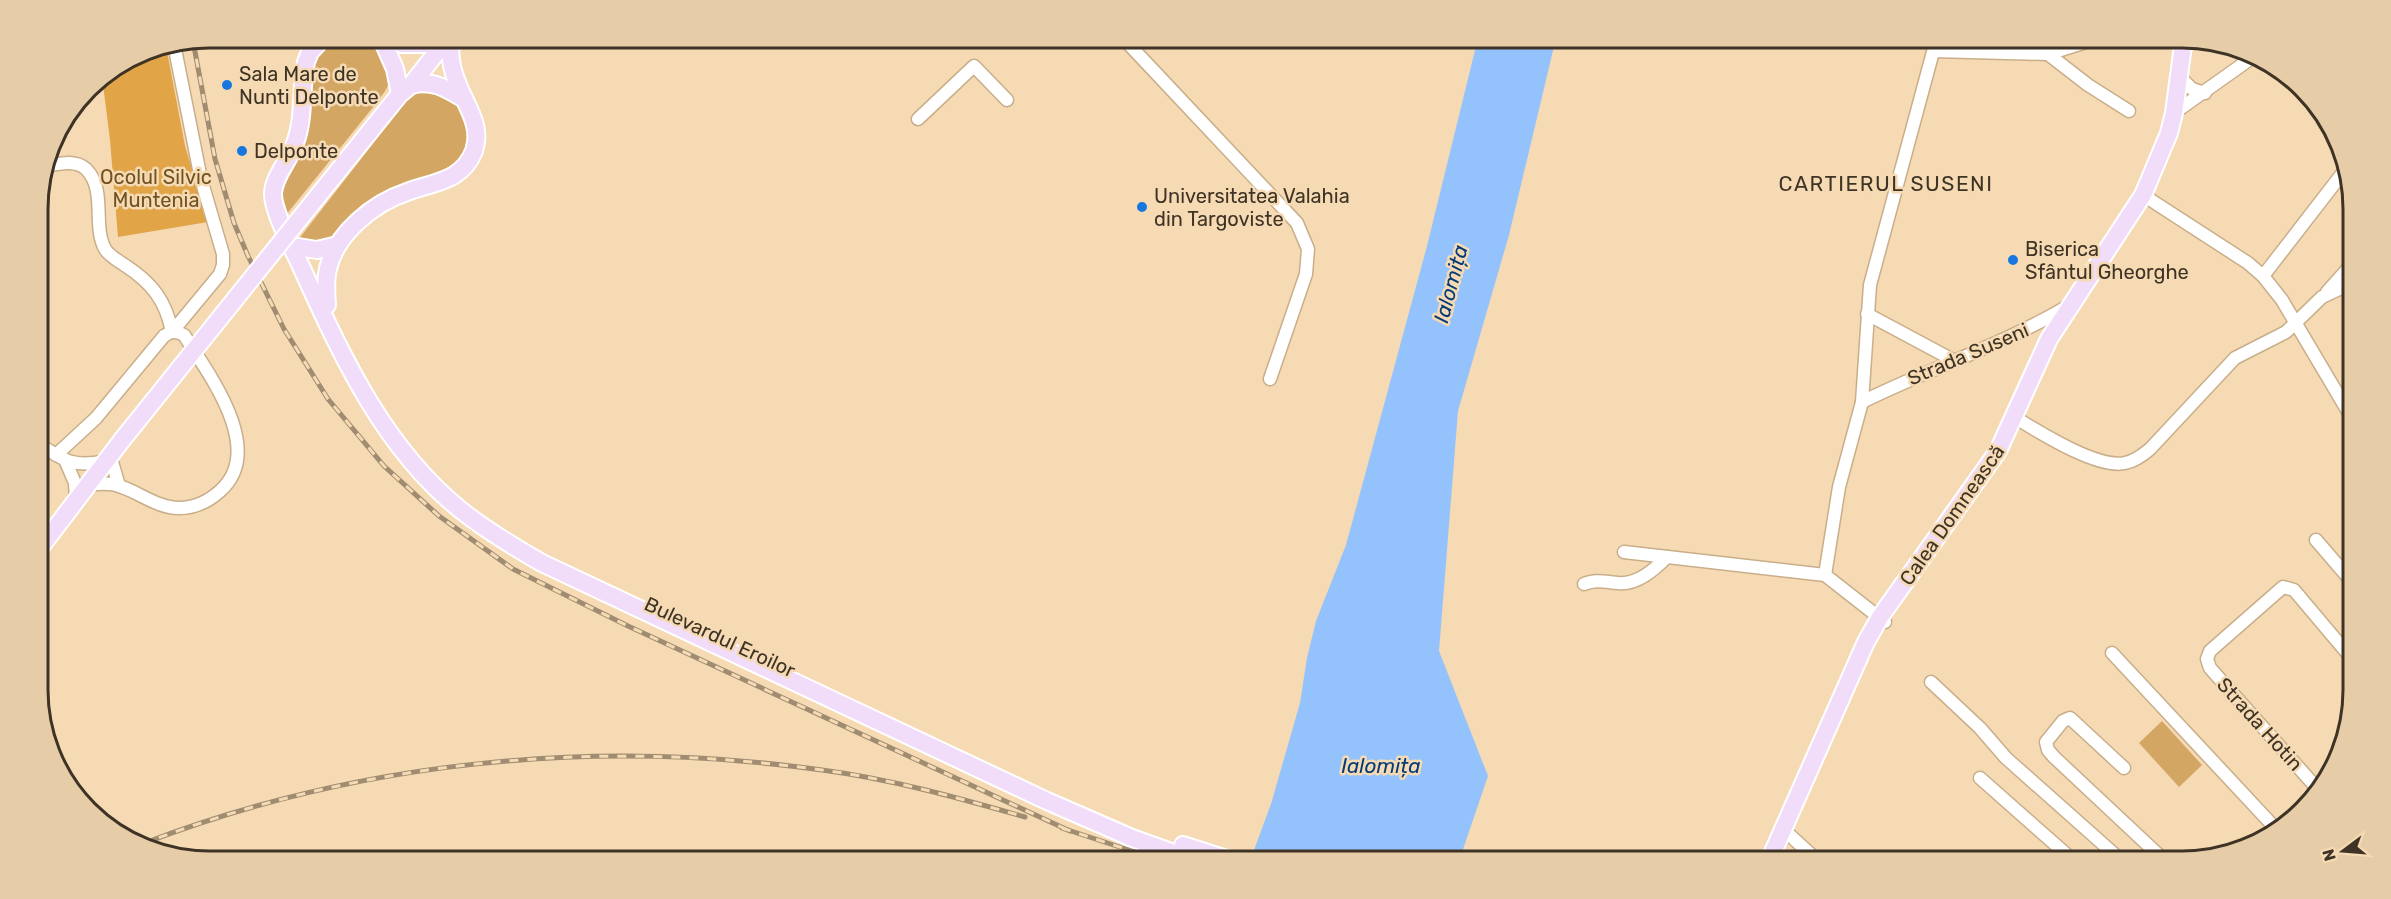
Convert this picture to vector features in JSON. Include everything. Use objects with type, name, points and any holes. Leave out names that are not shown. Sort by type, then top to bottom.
[{"type":"main road","name":"Bulevardul Eroilor","points":[[314,48],[306,62],[303,76],[302,110],[296,143],[274,186],[274,202],[307,279],[360,386],[389,432],[430,481],[461,510],[491,532],[542,563],[630,605],[1047,801],[1132,838],[1176,851]]},
{"type":"main road","points":[[386,48],[395,69],[400,95]]},
{"type":"main road","points":[[48,537],[122,440],[400,95],[405,81],[436,48]]},
{"type":"main road","points":[[307,279],[334,247],[378,206],[404,193],[438,184],[461,170],[470,160],[477,135],[473,116],[453,70],[450,48]]},
{"type":"main road","name":"Calea Domnească","points":[[1780,851],[1848,678],[1883,620],[2017,419],[2035,382],[2053,327],[2146,197],[2178,111],[2183,48]]},
{"type":"main road","points":[[2178,111],[2190,48]]},
{"type":"main road","points":[[400,95],[425,82],[433,83],[464,99]]},
{"type":"main road","name":"Calea Domnească","points":[[2017,419],[2053,327],[2146,197]]},
{"type":"main road","points":[[292,246],[317,250],[334,247]]},
{"type":"main road","points":[[327,305],[326,282],[334,247]]},
{"type":"main road","points":[[307,279],[329,266]]},
{"type":"main road","name":"Bulevardul Eroilor","points":[[307,279],[327,305],[381,408],[412,450],[434,475],[465,503],[514,538],[749,651],[1180,851]]},
{"type":"main road","name":"Calea Domnească","points":[[1775,851],[1786,831]]},
{"type":"street","points":[[1132,48],[1271,194],[1297,223],[1301,231],[1308,249],[1306,274],[1270,379]]},
{"type":"street","points":[[1825,575],[1839,486],[1862,402],[1870,285],[1935,48]]},
{"type":"street","points":[[1934,51],[2048,54],[2068,48]]},
{"type":"street","points":[[61,458],[164,336],[172,332],[220,274],[223,264],[223,254],[201,178],[175,51]]},
{"type":"street","points":[[2048,54],[2088,85],[2129,111]]},
{"type":"street","points":[[2178,111],[2246,62]]},
{"type":"street","points":[[918,119],[974,66],[1007,100]]},
{"type":"street","points":[[2185,82],[2192,89],[2205,93]]},
{"type":"street","points":[[54,165],[78,164],[87,170],[97,195],[105,250],[153,288],[164,302],[172,332]]},
{"type":"street","points":[[2263,276],[2340,177]]},
{"type":"street","points":[[2146,197],[2248,263],[2263,276],[2282,300],[2343,403]]},
{"type":"street","points":[[2017,419],[2097,461],[2126,463],[2135,459],[2150,449],[2235,358],[2278,337],[2296,324],[2343,274]]},
{"type":"street","points":[[2322,297],[2343,287]]},
{"type":"street","points":[[1867,314],[1953,360]]},
{"type":"street","name":"Strada Suseni","points":[[1862,402],[1953,360],[2028,329],[2053,327]]},
{"type":"street","points":[[2028,329],[2037,337],[2042,351]]},
{"type":"street","points":[[87,485],[119,486],[167,507],[190,507],[203,503],[223,489],[236,465],[239,451],[237,436],[227,409],[184,334],[172,332]]},
{"type":"street","points":[[48,450],[61,458],[90,465],[108,458],[119,486]]},
{"type":"street","points":[[61,458],[75,483],[76,500]]},
{"type":"street","points":[[2316,540],[2343,571]]},
{"type":"street","points":[[1624,552],[1825,575],[1883,620]]},
{"type":"street","points":[[1584,584],[1591,580],[1627,583],[1644,576],[1667,557]]},
{"type":"street","name":"Strada Hotin","points":[[2313,784],[2210,669],[2207,659],[2210,651],[2283,587],[2294,590],[2343,648]]},
{"type":"street","points":[[2112,653],[2272,824]]},
{"type":"street","points":[[1931,682],[1980,728],[2006,758],[2111,851]]},
{"type":"street","points":[[2124,768],[2070,718],[2063,722],[2046,742],[2054,758],[2154,851]]},
{"type":"street","points":[[1980,778],[2063,851]]},
{"type":"street","points":[[1786,831],[1807,851]]},
{"type":"shaded area","points":[[323,48],[379,48],[389,74],[388,85],[378,101],[286,215],[279,197],[280,191],[286,173],[308,128],[312,72]]},
{"type":"shaded area","points":[[421,87],[444,96],[460,110],[466,127],[466,144],[460,156],[450,166],[436,174],[375,197],[354,213],[326,245],[298,240],[413,92]]},
{"type":"shaded area","points":[[2162,721],[2202,765],[2179,787],[2139,743]]},
{"type":"green space","name":"Ocolul Silvic Muntenia","points":[[167,53],[185,146],[208,222],[118,237],[103,88],[119,75],[147,60]]},
{"type":"water","name":"Ialomița","points":[[1476,48],[1554,48],[1509,235],[1458,411],[1439,651],[1488,776],[1462,851],[1254,851],[1271,804],[1300,703],[1316,621],[1346,545],[1427,246]]},
{"type":"railway","points":[[194,49],[215,159],[234,223],[284,329],[328,399],[384,466],[439,516],[513,569],[628,626],[1070,831]]},
{"type":"railway","points":[[153,840],[224,816],[307,793],[392,776],[477,764],[563,757],[650,756],[736,761],[822,770],[899,784],[1025,817]]},
{"type":"railway","points":[[1062,828],[1132,851]]},
{"type":"place","name":"Sala Mare de Nunti Delponte","points":[[227,85]]},
{"type":"place","name":"Delponte","points":[[242,151]]},
{"type":"place","name":"Universitatea Valahia din Targoviste","points":[[1142,207]]},
{"type":"place","name":"Biserica Sfântul Gheorghe","points":[[2013,260]]},
{"type":"district","name":"CARTIERUL SUSENI","points":[[1886,184]]}]
